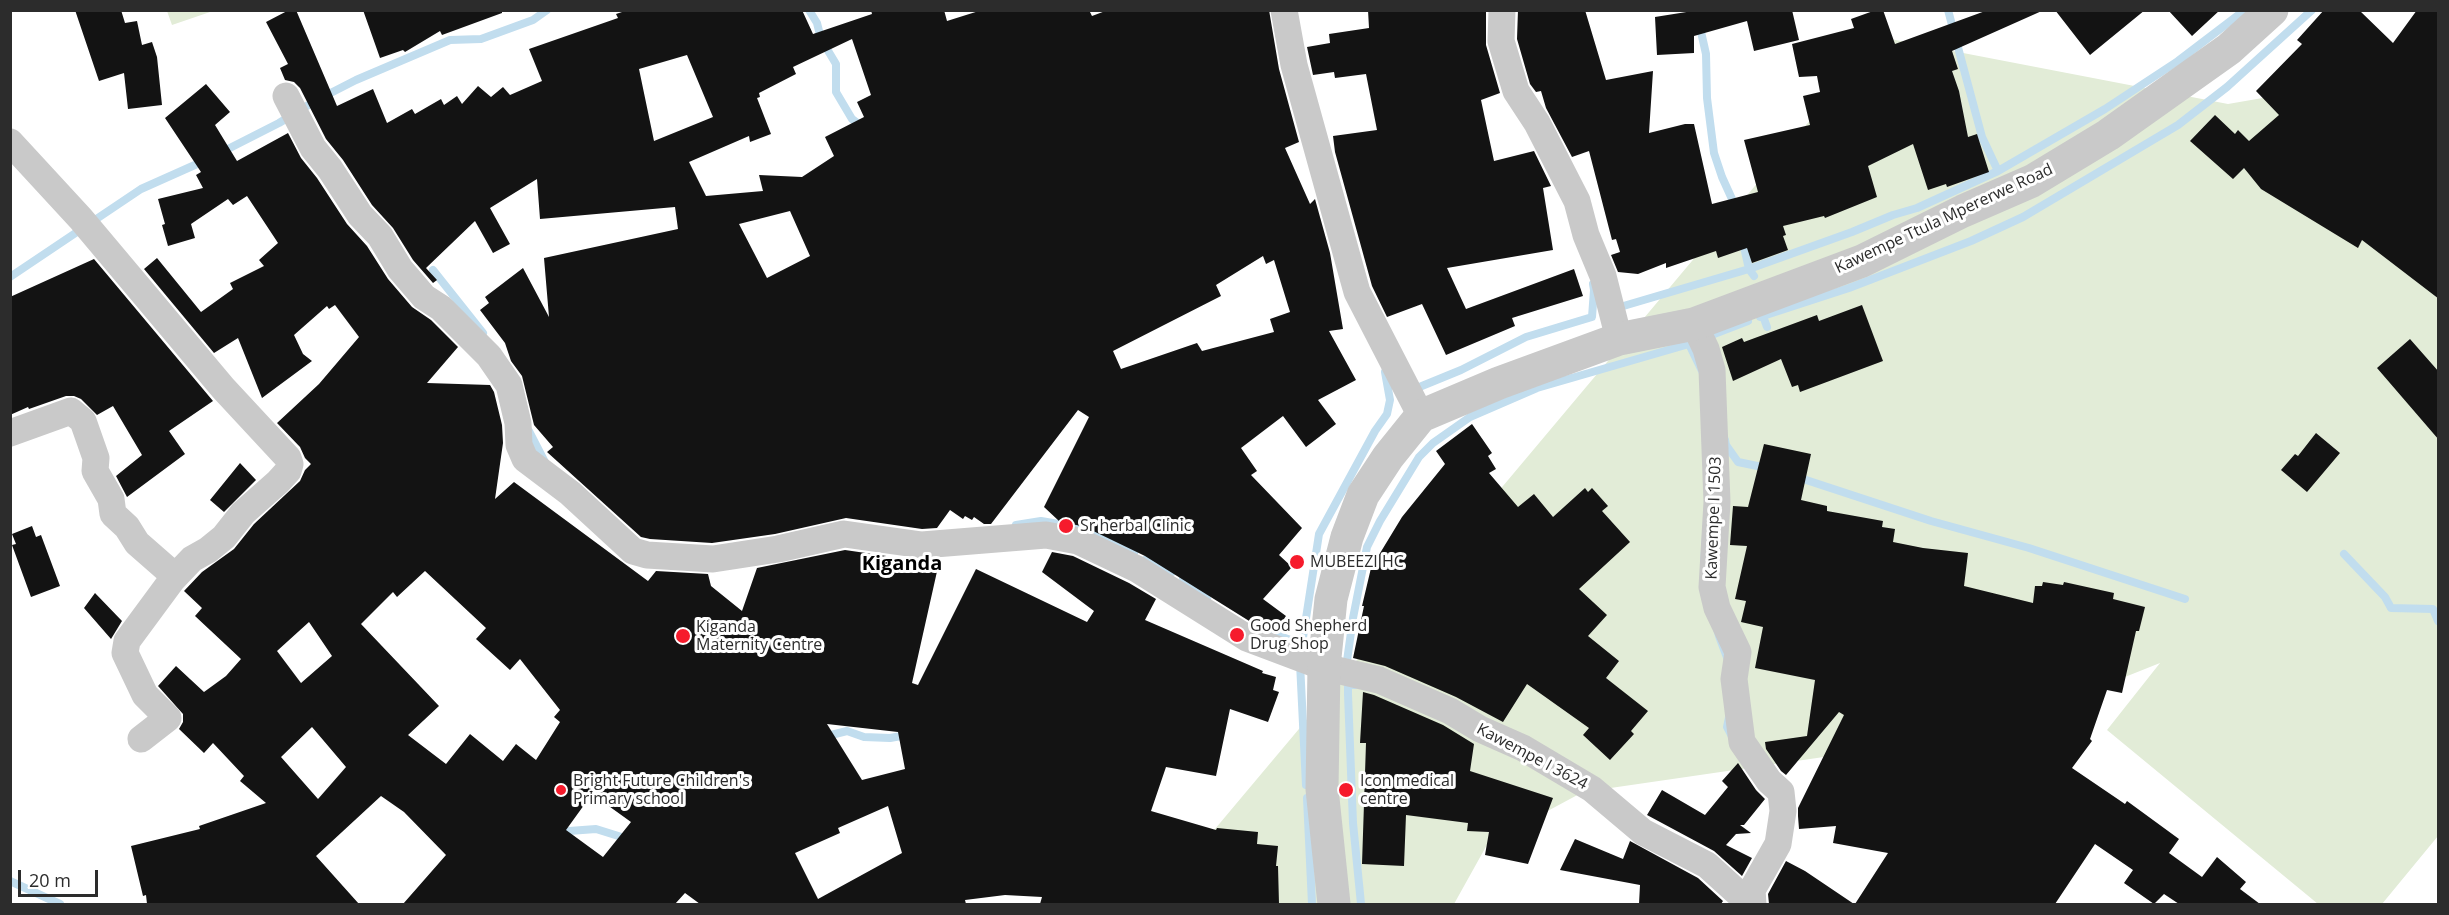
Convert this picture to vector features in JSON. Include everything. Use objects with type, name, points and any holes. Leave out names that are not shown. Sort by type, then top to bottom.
[{"type":"street","points":[[1284,10],[1294,65],[1357,292],[1421,416]]},
{"type":"street","points":[[1502,10],[1501,41],[1516,91],[1538,123],[1577,201],[1586,235],[1603,276],[1619,339]]},
{"type":"street","name":"Kawempe Ttula Mpererwe Road","points":[[1334,904],[1322,789],[1324,667],[1330,599],[1347,537],[1364,495],[1388,457],[1421,416],[1500,383],[1619,339],[1694,324],[1862,261],[1963,211],[2032,181],[2108,135],[2229,49],[2272,10]]},
{"type":"street","name":"Kawempe I 3624","points":[[292,108],[313,148],[330,169],[360,215],[380,236],[400,269],[423,297],[441,308],[489,356],[509,385],[518,423],[519,445],[525,459],[570,494],[633,551],[647,555],[713,559],[778,549],[844,534],[922,545],[1046,535],[1078,541],[1137,569],[1247,638],[1324,667],[1379,680],[1450,711],[1479,729],[1523,748],[1592,789],[1643,832],[1707,865],[1751,904]]},
{"type":"street","points":[[10,142],[88,227],[223,388],[288,458],[290,464],[288,471],[243,513],[224,537],[192,559],[172,580],[127,641],[124,653],[145,695],[168,718],[141,739]]},
{"type":"street","name":"Kawempe I 1503","points":[[1694,324],[1712,369],[1718,502],[1712,587],[1717,608],[1738,652],[1734,679],[1742,742],[1769,781],[1781,792],[1783,811],[1778,844],[1752,890],[1751,904]]},
{"type":"street","points":[[10,433],[71,411],[83,422],[96,458],[95,471],[111,499],[112,514],[127,527],[137,543],[169,572],[172,580]]},
{"type":"green space","points":[[167,10],[213,11],[172,25]]},
{"type":"green space","points":[[1880,37],[2228,104],[2424,70],[2438,64],[2438,836],[2382,904],[2318,904],[2107,730],[2160,663],[1982,734],[1583,792],[1488,843],[1454,904],[1152,904]]},
{"type":"building","points":[[75,10],[121,10],[125,23],[137,21],[142,45],[152,42],[157,57],[162,105],[128,109],[124,73],[99,81]]},
{"type":"building","points":[[289,10],[296,10],[337,106],[373,89],[387,123],[412,109],[415,114],[441,99],[444,105],[457,96],[462,104],[478,86],[491,97],[503,87],[510,95],[542,81],[529,49],[618,18],[616,14],[628,10],[802,10],[813,34],[872,14],[871,10],[944,10],[947,21],[982,10],[1089,10],[1092,16],[1108,10],[1269,10],[1279,69],[1299,142],[1285,148],[1310,204],[1315,199],[1330,253],[1343,329],[1329,331],[1356,380],[1318,400],[1336,424],[1306,447],[1283,416],[1241,448],[1257,471],[1251,475],[1302,528],[1279,555],[1292,567],[1263,599],[1286,616],[1275,632],[1254,624],[1145,556],[1085,527],[1059,521],[1044,507],[1089,417],[1078,410],[991,524],[984,524],[974,517],[972,520],[965,516],[963,519],[950,510],[937,528],[922,529],[846,518],[775,534],[712,543],[641,537],[547,452],[553,447],[534,425],[522,376],[511,361],[505,343],[480,310],[489,303],[485,297],[523,268],[549,317],[544,258],[678,229],[675,207],[540,219],[537,179],[490,208],[510,244],[493,253],[475,221],[426,268],[437,280],[433,283],[413,260],[393,228],[372,205],[343,160],[326,139],[300,88],[294,82],[285,80],[280,68],[288,64],[266,22]],"holes":[[[852,39],[871,95],[857,102],[864,117],[825,137],[834,156],[802,177],[759,175],[763,191],[706,196],[689,162],[749,136],[750,142],[771,134],[757,98],[760,97],[759,93],[796,74],[793,67]],[[687,55],[713,117],[654,141],[639,69]],[[790,211],[810,256],[767,278],[739,224]],[[1263,256],[1266,264],[1274,260],[1290,312],[1270,319],[1274,332],[1202,351],[1197,343],[1121,369],[1113,351],[1221,296],[1216,285]]]},
{"type":"building","points":[[363,10],[502,10],[502,13],[442,35],[440,31],[405,52],[403,50],[380,58]]},
{"type":"building","points":[[1368,10],[1486,10],[1486,45],[1500,93],[1481,100],[1494,161],[1534,151],[1551,186],[1543,188],[1553,250],[1447,268],[1466,309],[1574,269],[1583,296],[1512,318],[1515,326],[1446,355],[1422,304],[1387,317],[1372,286],[1335,152],[1333,136],[1377,130],[1366,74],[1335,78],[1334,72],[1313,75],[1307,47],[1330,43],[1329,34],[1369,28]]},
{"type":"building","points":[[1518,10],[1585,10],[1606,80],[1653,71],[1649,133],[1694,124],[1712,204],[1758,192],[1744,140],[1810,125],[1803,96],[1820,92],[1817,76],[1799,77],[1792,44],[1854,28],[1851,19],[1876,10],[1883,10],[1895,44],[1988,10],[2044,10],[1952,51],[1958,69],[1952,71],[1959,91],[1968,137],[1977,134],[1989,172],[1947,187],[1946,184],[1928,190],[1913,144],[1868,166],[1877,197],[1825,218],[1824,216],[1783,226],[1786,235],[1783,236],[1788,250],[1752,263],[1747,248],[1718,258],[1716,251],[1666,268],[1666,263],[1638,274],[1618,272],[1611,255],[1620,252],[1616,239],[1612,240],[1589,151],[1572,157],[1546,108],[1541,91],[1536,92],[1530,84],[1517,39]]},
{"type":"building","points":[[1699,10],[1792,10],[1799,40],[1754,51],[1747,21],[1694,36],[1694,53],[1657,55],[1655,17]]},
{"type":"building","points":[[2055,10],[2145,10],[2090,55]]},
{"type":"building","points":[[2168,10],[2220,10],[2192,36]]},
{"type":"building","points":[[2324,10],[2359,10],[2393,43],[2417,10],[2439,10],[2439,299],[2362,240],[2358,248],[2261,189],[2244,168],[2233,179],[2190,141],[2215,115],[2235,134],[2238,130],[2249,141],[2279,115],[2256,91],[2302,44],[2297,40]]},
{"type":"building","points":[[206,84],[230,112],[215,125],[237,161],[288,133],[301,158],[347,224],[367,246],[388,279],[412,307],[431,320],[458,347],[427,383],[490,385],[494,392],[502,425],[503,443],[495,499],[514,482],[648,581],[656,571],[708,574],[711,586],[742,611],[757,568],[845,550],[914,560],[938,567],[912,683],[918,685],[976,569],[1087,622],[1094,611],[1042,572],[1052,552],[1073,556],[1156,599],[1145,620],[1263,671],[1262,673],[1276,677],[1273,690],[1279,692],[1268,722],[1230,709],[1216,776],[1166,767],[1151,811],[1216,830],[1217,828],[1258,832],[1257,844],[1278,846],[1276,866],[1278,866],[1279,904],[1040,904],[1042,897],[1005,895],[965,900],[966,904],[700,904],[685,893],[675,904],[403,904],[446,855],[404,812],[381,796],[316,856],[359,904],[147,904],[131,846],[200,829],[199,826],[266,803],[240,781],[244,776],[213,743],[204,753],[179,729],[183,722],[183,714],[158,686],[176,666],[204,692],[226,676],[241,659],[195,616],[202,608],[184,591],[202,572],[234,549],[254,524],[300,481],[311,464],[300,447],[277,423],[319,384],[359,337],[335,305],[329,309],[327,306],[294,335],[303,354],[312,361],[262,398],[238,338],[214,353],[144,269],[157,258],[201,312],[233,289],[230,283],[264,266],[259,260],[278,243],[247,196],[233,205],[228,199],[191,224],[195,238],[168,246],[158,199],[203,188],[196,175],[201,172],[165,118]],"holes":[[[425,571],[486,628],[476,639],[510,670],[520,659],[560,710],[554,717],[560,722],[536,760],[516,744],[503,761],[470,734],[446,764],[408,735],[439,706],[361,624],[393,592],[397,597]],[[309,622],[332,656],[301,683],[277,651]],[[827,724],[898,732],[905,769],[862,780]],[[312,727],[346,767],[318,799],[281,757]],[[592,794],[631,822],[603,857],[566,830]],[[888,806],[902,853],[818,899],[795,853],[840,833],[838,828]]]},
{"type":"building","points":[[94,259],[213,401],[169,431],[185,454],[127,497],[116,476],[142,455],[113,406],[97,415],[81,399],[66,396],[10,415],[10,297]]},
{"type":"building","points":[[1862,305],[1883,361],[1800,392],[1798,385],[1792,387],[1781,359],[1733,381],[1722,347],[1742,338],[1744,342],[1817,315],[1819,321]]},
{"type":"building","points":[[2410,339],[2439,372],[2439,440],[2377,368]]},
{"type":"building","points":[[1472,424],[1492,453],[1488,456],[1496,469],[1489,473],[1518,507],[1534,494],[1553,517],[1585,488],[1588,492],[1592,488],[1608,506],[1602,511],[1630,542],[1579,589],[1607,615],[1588,636],[1619,661],[1606,678],[1648,711],[1631,731],[1634,734],[1610,760],[1583,735],[1589,728],[1527,684],[1503,722],[1456,697],[1385,666],[1353,658],[1371,568],[1402,517],[1445,464],[1436,451]]},
{"type":"building","points":[[2316,433],[2340,453],[2307,492],[2281,470],[2295,454],[2298,456]]},
{"type":"building","points":[[1764,444],[1811,454],[1801,500],[1827,506],[1827,511],[1883,521],[1882,527],[1895,529],[1893,542],[1968,553],[1964,586],[2033,603],[2035,586],[2042,586],[2043,582],[2063,585],[2064,582],[2114,593],[2113,599],[2145,607],[2139,631],[2136,631],[2122,693],[2107,690],[2090,739],[2092,741],[2072,768],[2125,804],[2127,801],[2179,839],[2169,853],[2202,877],[2217,857],[2246,882],[2240,889],[2260,904],[2179,904],[2164,894],[2154,904],[2124,883],[2133,870],[2095,844],[2055,904],[1855,904],[1888,853],[1833,843],[1836,826],[1799,829],[1798,816],[1798,808],[1844,715],[1839,712],[1786,775],[1781,771],[1766,749],[1765,742],[1807,736],[1815,680],[1755,668],[1763,627],[1741,622],[1746,601],[1735,599],[1747,546],[1730,545],[1733,506],[1748,507]]},
{"type":"building","points":[[240,463],[256,480],[224,512],[210,500]]},
{"type":"building","points":[[32,526],[36,537],[41,535],[60,586],[31,597],[12,545],[16,544],[12,534]]},
{"type":"building","points":[[95,593],[122,621],[111,639],[84,608]]},
{"type":"building","points":[[1363,692],[1443,725],[1474,744],[1470,771],[1553,798],[1528,864],[1485,855],[1489,832],[1467,831],[1468,823],[1406,815],[1404,866],[1362,864],[1366,743],[1360,743]]},
{"type":"building","points":[[1738,763],[1756,790],[1765,799],[1744,825],[1740,825],[1751,833],[1736,834],[1726,845],[1752,858],[1742,876],[1714,851],[1647,815],[1662,790],[1705,815],[1728,787],[1722,781]]},
{"type":"building","points":[[1575,839],[1623,859],[1630,841],[1698,878],[1723,901],[1721,904],[1639,904],[1640,885],[1560,870]]},
{"type":"building","points":[[1786,861],[1854,904],[1769,904],[1768,894]]},
{"type":"waterway","points":[[220,153],[356,80],[450,40],[481,39],[533,20],[547,10]]},
{"type":"waterway","points":[[809,10],[817,23],[821,39],[836,64],[836,92],[852,119],[864,128]]},
{"type":"waterway","points":[[1948,10],[1982,137],[1998,171]]},
{"type":"waterway","points":[[1618,301],[1620,307],[1749,269],[1917,208],[1998,171],[2105,109],[2178,61],[2245,10]]},
{"type":"waterway","points":[[1760,317],[1849,288],[1971,241],[2023,217],[2178,125],[2227,87],[2312,10]]},
{"type":"waterway","points":[[1699,23],[1706,54],[1707,98],[1714,153],[1732,199],[1732,209]]},
{"type":"waterway","points":[[10,277],[141,189],[206,160]]},
{"type":"waterway","points":[[1742,238],[1749,269],[1754,276]]},
{"type":"waterway","points":[[433,270],[483,333]]},
{"type":"waterway","points":[[1413,382],[1417,388],[1461,370],[1526,337],[1592,317],[1593,284]]},
{"type":"waterway","points":[[1763,316],[1767,327]]},
{"type":"waterway","points":[[1712,342],[1709,336],[1748,321]]},
{"type":"waterway","points":[[1689,344],[1704,375],[1712,422],[1714,462],[1709,492],[1704,564],[1705,585],[1719,636],[1731,668],[1733,698],[1727,727],[1738,748],[1778,792],[1779,809],[1773,847],[1753,881],[1745,889],[1718,866],[1636,820],[1611,794],[1536,751],[1507,738],[1495,729],[1479,726],[1467,720],[1461,716],[1456,706],[1436,697],[1425,696],[1346,668],[1367,547],[1419,457],[1433,443],[1470,417],[1537,388],[1689,344]]},
{"type":"waterway","points":[[1257,628],[1302,644],[1319,534],[1375,431],[1387,414],[1390,400],[1385,372]]},
{"type":"waterway","points":[[529,431],[545,462]]},
{"type":"waterway","points":[[1725,440],[1738,462],[1767,468]]},
{"type":"waterway","points":[[1797,477],[1931,521],[2029,548],[2185,599]]},
{"type":"waterway","points":[[1016,525],[1041,521],[1082,528],[1134,553]]},
{"type":"waterway","points":[[2344,554],[2385,597],[2391,608],[2433,609],[2438,621]]},
{"type":"waterway","points":[[1145,560],[1172,572]]},
{"type":"waterway","points":[[1183,578],[1207,599]]},
{"type":"waterway","points":[[1300,663],[1306,785]]},
{"type":"waterway","points":[[1355,685],[1348,685],[1348,694],[1353,823],[1361,904]]},
{"type":"waterway","points":[[823,737],[847,731],[864,737],[890,738],[907,735]]},
{"type":"waterway","points":[[1307,798],[1312,904]]},
{"type":"waterway","points":[[560,836],[569,831],[596,829],[628,839]]},
{"type":"waterway","points":[[10,881],[60,904]]},
{"type":"place","name":"Sr herbal Clinic","points":[[1066,526]]},
{"type":"place","name":"MUBEEZI HC","points":[[1297,562]]},
{"type":"place","name":"Good Shepherd Drug Shop","points":[[1237,635]]},
{"type":"place","name":"Kiganda Maternity Centre","points":[[683,636]]},
{"type":"place","name":"Bright Future Children's Primary school","points":[[561,790]]},
{"type":"place","name":"Icon medical centre","points":[[1346,790]]},
{"type":"district","name":"Kiganda","points":[[902,564]]}]
